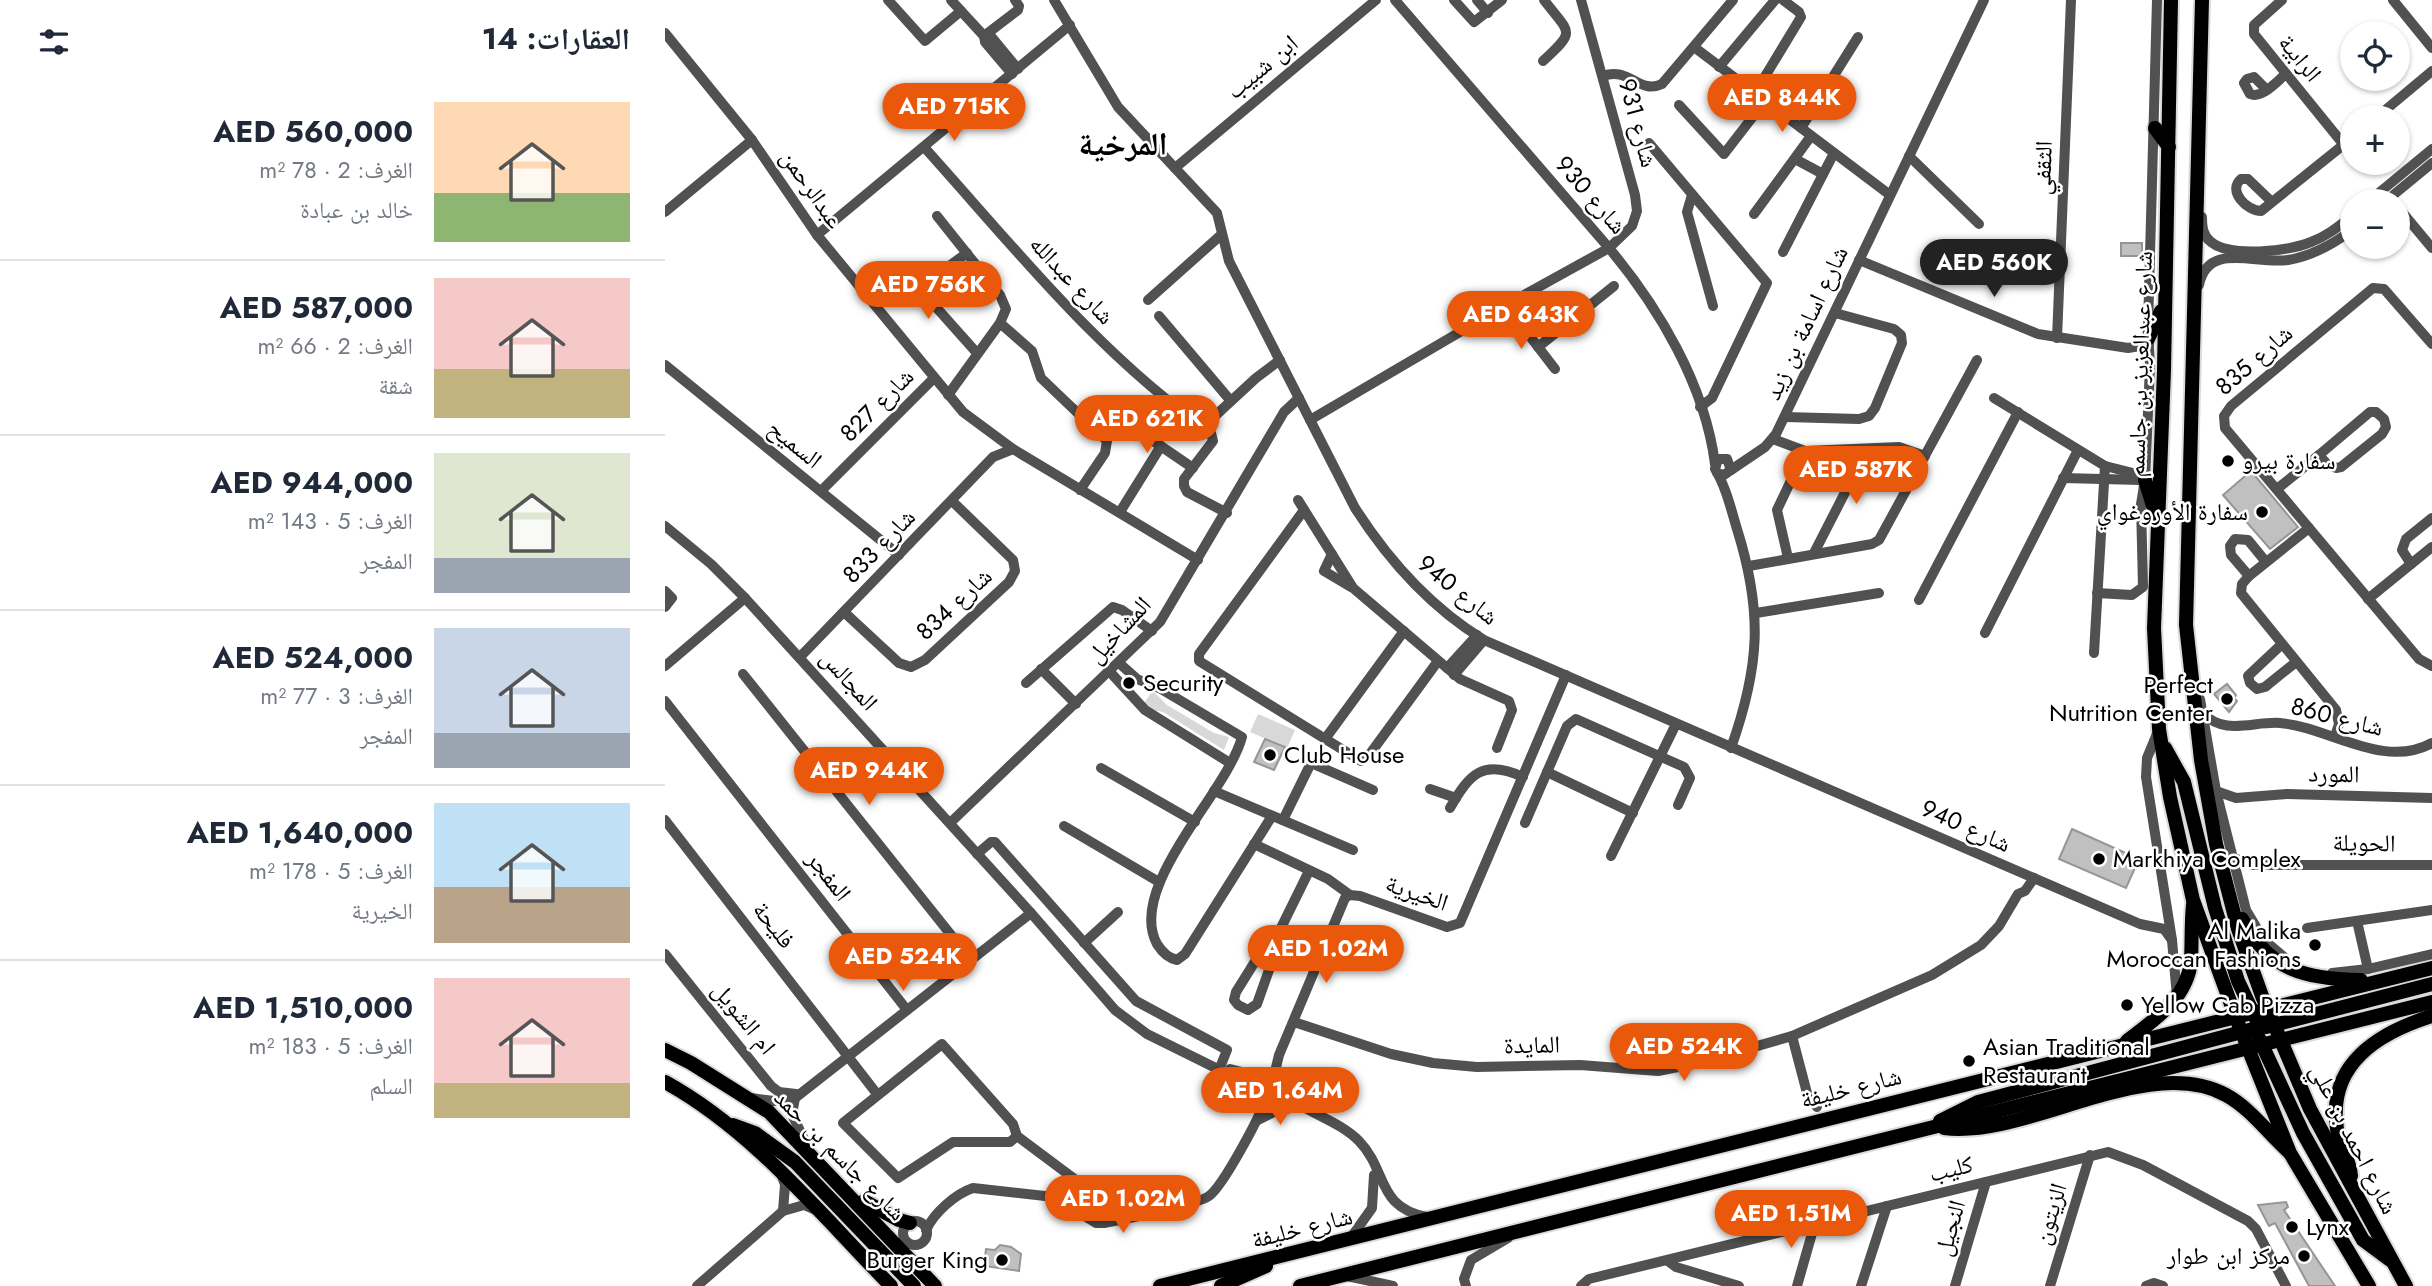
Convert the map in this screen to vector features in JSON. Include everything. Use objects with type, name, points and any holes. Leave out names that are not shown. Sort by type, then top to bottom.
[{"type":"main road","name":"شارع عبدالعزيز بن جاسمم","points":[[2171,0],[2154,650],[2159,729],[2170,797],[2193,900],[2236,1018]]},
{"type":"main road","points":[[2202,0],[2186,625],[2200,760],[2216,845],[2249,933],[2263,951],[2286,968],[2331,980],[2383,981]]},
{"type":"main road","points":[[2155,128],[2169,147]]},
{"type":"main road","points":[[2148,339],[2165,300]]},
{"type":"main road","points":[[2145,478],[2157,522]]},
{"type":"main road","points":[[2162,744],[2172,757],[2184,782],[2215,908],[2257,1031],[2303,1133],[2363,1240],[2392,1261]]},
{"type":"main road","points":[[2232,884],[2238,929],[2268,1010]]},
{"type":"main road","points":[[2122,1045],[2177,998],[2190,962],[2193,900]]},
{"type":"main road","name":"شارع خليفة","points":[[1300,1286],[1932,1126],[2002,1112],[2257,1031],[2268,1010],[2432,968]]},
{"type":"main road","points":[[2257,1031],[2432,984]]},
{"type":"main road","name":"شارع خليفة","points":[[1160,1286],[1912,1096],[2236,1018],[2257,1031],[2280,1040],[2432,1002]]},
{"type":"main road","points":[[2351,1188],[2351,1169],[2341,1147],[2336,1117],[2344,1078],[2356,1058],[2382,1035],[2432,1016]]},
{"type":"main road","points":[[2257,1031],[2290,1153],[2369,1286]]},
{"type":"main road","name":"شارع احمد بن علي","points":[[2280,1040],[2310,1109],[2406,1286]]},
{"type":"main road","name":"شارع جاسم بن حمد","points":[[665,1051],[769,1111],[935,1286]]},
{"type":"main road","points":[[665,1082],[718,1119],[781,1173],[886,1283]]},
{"type":"main road","points":[[1932,1126],[1957,1130],[1982,1127],[2142,1086],[2186,1083],[2206,1087],[2232,1099],[2290,1153]]},
{"type":"main road","points":[[1817,1107],[1828,1110],[1912,1096]]},
{"type":"main road","points":[[718,1119],[755,1133],[795,1162],[914,1286]]},
{"type":"main road","points":[[848,1192],[899,1220],[918,1225]]},
{"type":"main road","points":[[1221,1286],[1260,1270],[1286,1255]]},
{"type":"main road","points":[[2351,1259],[2357,1286]]},
{"type":"street","points":[[888,0],[925,41],[961,11]]},
{"type":"street","points":[[951,0],[987,35]]},
{"type":"street","points":[[1015,0],[1019,8],[987,35],[985,42],[1015,71]]},
{"type":"street","name":"شارع 940","points":[[1053,0],[1118,107],[1217,213],[1229,261],[1342,486],[1378,544],[1403,574],[1450,616],[1480,638],[2140,924],[2164,929],[2172,940]]},
{"type":"street","name":"ابن شبيب","points":[[1175,168],[1376,0]]},
{"type":"street","name":"شارع 930","points":[[1395,0],[1609,248],[1640,287],[1666,330],[1724,466],[1726,493],[1749,566],[1756,613],[1753,675],[1731,748]]},
{"type":"street","points":[[1454,0],[1474,22],[1502,0]]},
{"type":"street","points":[[1477,0],[1488,13]]},
{"type":"street","points":[[1543,61],[1567,35],[1566,29],[1544,0]]},
{"type":"street","name":"شارع 931","points":[[1310,420],[1506,304],[1609,248],[1632,226],[1637,203],[1581,0]]},
{"type":"street","points":[[1603,76],[1619,73],[1647,87],[1658,86],[1733,0]]},
{"type":"street","points":[[1719,66],[1775,0]]},
{"type":"street","points":[[1755,93],[1801,17],[1799,12],[1783,0]]},
{"type":"street","name":"شارع اسامة بن زيد","points":[[1724,466],[1759,451],[1773,439],[1984,0]]},
{"type":"street","name":"الثقفي","points":[[2057,338],[2071,0]]},
{"type":"street","name":"شارع عبدالعزيز بن جاسمم","points":[[2097,593],[2132,595],[2143,587],[2141,508],[2150,366],[2148,339],[2157,0]]},
{"type":"street","name":"الرابية","points":[[2282,0],[2259,20],[2253,29],[2257,39],[2285,74],[2340,132]]},
{"type":"street","points":[[2393,0],[2432,48]]},
{"type":"street","points":[[817,235],[1070,25]]},
{"type":"street","name":"عبدالرحمن","points":[[665,33],[752,140],[817,235],[963,412],[1013,449],[1198,560]]},
{"type":"street","points":[[1801,128],[1858,37]]},
{"type":"street","points":[[1694,47],[1890,195]]},
{"type":"street","points":[[2391,105],[2432,71]]},
{"type":"street","points":[[2267,90],[2285,74]]},
{"type":"street","points":[[1679,105],[1724,154],[1765,101]]},
{"type":"street","points":[[1754,214],[1811,136]]},
{"type":"street","points":[[665,212],[752,140]]},
{"type":"street","points":[[1649,143],[1767,283],[1712,398],[1700,407]]},
{"type":"street","name":"شارع عبدالله","points":[[924,147],[1099,341],[1128,368],[1203,426]]},
{"type":"street","name":"الرابية","points":[[2272,202],[2340,147]]},
{"type":"street","points":[[2398,189],[2432,149]]},
{"type":"street","points":[[1783,252],[1834,153]]},
{"type":"street","points":[[1909,156],[1979,224]]},
{"type":"street","points":[[1795,159],[1823,174]]},
{"type":"street","points":[[2402,189],[2432,163]]},
{"type":"street","points":[[2197,189],[2201,197],[2203,228],[2209,241],[2223,247],[2247,255],[2283,261],[2303,256],[2340,238]]},
{"type":"street","points":[[1692,195],[1687,212],[1713,306]]},
{"type":"street","points":[[937,216],[1003,300],[1006,309],[1000,323],[948,395]]},
{"type":"street","points":[[2410,222],[2432,248]]},
{"type":"street","points":[[2194,305],[2206,267],[2215,261],[2297,247],[2328,234],[2340,225]]},
{"type":"street","points":[[1147,300],[1221,235]]},
{"type":"street","points":[[919,288],[967,253]]},
{"type":"street","points":[[1859,260],[2038,334],[2128,348],[2140,346],[2148,339]]},
{"type":"street","points":[[902,269],[977,352]]},
{"type":"street","points":[[1538,347],[1614,286]]},
{"type":"street","name":"شارع 835","points":[[2432,344],[2384,289],[2372,288],[2231,406],[2224,416],[2225,428],[2419,659],[2432,666]]},
{"type":"street","points":[[1506,304],[1555,369]]},
{"type":"street","points":[[1785,417],[1859,419],[1869,416],[1875,408],[1902,343],[1901,335],[1894,329],[1835,313]]},
{"type":"street","points":[[1159,316],[1230,401]]},
{"type":"street","points":[[1000,323],[1035,355],[1041,378],[1107,441],[1105,453],[1080,490]]},
{"type":"street","points":[[2128,348],[2140,355],[2150,366]]},
{"type":"street","points":[[1227,513],[1185,489],[1184,480],[1213,441],[1211,433],[1203,426],[1280,360]]},
{"type":"street","points":[[1749,566],[1872,544],[1879,540],[1976,360]]},
{"type":"street","name":"السميح","points":[[665,366],[899,555]]},
{"type":"street","name":"شارع 827","points":[[821,491],[934,378]]},
{"type":"street","name":"المشاخيل","points":[[950,823],[1152,631],[1227,513],[1285,412],[1299,398]]},
{"type":"street","points":[[1994,398],[2105,466],[2145,478]]},
{"type":"street","points":[[1919,600],[2018,412]]},
{"type":"street","points":[[2277,489],[2371,412],[2384,418],[2386,427],[2382,434],[2341,467],[2332,467],[2319,455]]},
{"type":"street","points":[[1118,417],[1193,468]]},
{"type":"street","name":"شارع 833","points":[[988,463],[994,450],[995,437]]},
{"type":"street","points":[[1773,439],[1805,451],[1899,447],[1925,456]]},
{"type":"street","points":[[1120,512],[1161,446]]},
{"type":"street","name":"شارع 833","points":[[800,657],[988,463],[999,453],[1013,449]]},
{"type":"street","points":[[1814,553],[1854,475],[1856,450]]},
{"type":"street","points":[[1985,634],[2078,450]]},
{"type":"street","points":[[1788,558],[1777,510],[1805,451]]},
{"type":"street","points":[[2094,653],[2105,466]]},
{"type":"street","points":[[2063,478],[2145,478]]},
{"type":"street","name":"شارع 834","points":[[844,612],[899,663],[911,667],[925,660],[1009,582],[1015,571],[1013,560],[952,501]]},
{"type":"street","points":[[1480,638],[1446,668],[1364,760],[1358,761],[1202,664],[1198,658],[1301,505],[1353,589],[1446,668],[1467,683],[1504,698],[1512,705],[1497,748]]},
{"type":"street","points":[[2411,564],[2403,553],[2404,542],[2432,517]]},
{"type":"street","name":"المجالس","points":[[665,526],[711,564],[800,657],[1077,964],[1108,1002],[1133,1025],[1236,1078],[1250,1091]]},
{"type":"street","points":[[2309,528],[2249,576],[2242,584],[2241,593],[2336,710],[2339,724],[2335,736]]},
{"type":"street","points":[[2249,576],[2231,555],[2230,546],[2235,540],[2248,540],[2266,562]]},
{"type":"street","points":[[2368,599],[2432,547]]},
{"type":"street","points":[[665,591],[672,598],[665,607]]},
{"type":"street","points":[[1756,613],[1879,593]]},
{"type":"street","points":[[665,666],[745,598]]},
{"type":"street","points":[[1026,683],[1113,607],[1122,610],[1152,631]]},
{"type":"street","points":[[1325,739],[1404,631]]},
{"type":"street","points":[[2282,644],[2252,669],[2250,683],[2257,689],[2265,687],[2296,662]]},
{"type":"street","points":[[1119,663],[1131,675],[1241,736],[1230,763],[1159,882],[1151,903],[1151,924],[1160,948],[1168,957],[1177,960],[1185,954],[1254,844],[1278,818],[1311,763],[1373,790]]},
{"type":"street","points":[[1041,668],[1076,704]]},
{"type":"street","points":[[2191,671],[2203,713],[2220,812],[2231,857],[2232,884],[2254,927],[2279,954],[2300,966],[2325,973],[2368,969],[2432,954]]},
{"type":"street","points":[[1110,672],[1151,715],[1230,763]]},
{"type":"street","points":[[743,674],[971,960]]},
{"type":"street","name":"الخيرية","points":[[1274,1082],[1279,1055],[1342,902],[1350,895],[1360,896],[1447,927],[1456,926],[1462,919],[1566,675]]},
{"type":"street","points":[[1139,704],[1140,694],[1149,685]]},
{"type":"street","name":"المفجر","points":[[665,701],[907,1010]]},
{"type":"street","points":[[2203,713],[2215,723],[2230,727]]},
{"type":"street","points":[[1525,823],[1568,724],[1576,719],[1684,766],[1689,775],[1678,805]]},
{"type":"street","name":"شارع 860","points":[[2230,727],[2280,723],[2389,752],[2417,749],[2432,743]]},
{"type":"street","points":[[1611,856],[1676,724]]},
{"type":"street","points":[[2208,745],[2230,727]]},
{"type":"street","name":"شارع عبدالعزيز بن جاسمم","points":[[2159,729],[2146,767],[2172,940],[2177,998]]},
{"type":"street","points":[[1430,789],[1453,803],[1473,775],[1488,769],[1497,767],[1523,777]]},
{"type":"street","points":[[1101,768],[1195,822]]},
{"type":"street","points":[[1547,772],[1633,813]]},
{"type":"street","points":[[1214,790],[1353,850]]},
{"type":"street","name":"المورد","points":[[2216,791],[2236,799],[2287,794],[2432,798]]},
{"type":"street","points":[[2220,812],[2236,799]]},
{"type":"street","name":"فليحة","points":[[665,820],[877,1094]]},
{"type":"street","points":[[1064,826],[1159,882]]},
{"type":"street","points":[[977,853],[995,842],[1141,1006],[1227,1050],[1221,1065]]},
{"type":"street","points":[[1254,844],[1343,888],[1350,895]]},
{"type":"street","name":"الحويلة","points":[[2231,857],[2253,864],[2432,865]]},
{"type":"street","points":[[2232,884],[2253,864]]},
{"type":"street","points":[[1278,934],[1272,936],[1236,992],[1234,1000],[1238,1006],[1248,1010],[1257,1004],[1280,939],[1278,934],[1309,871]]},
{"type":"street","name":"المايدة","points":[[1294,1023],[1391,1054],[1433,1063],[1477,1067],[1580,1065],[1658,1072],[1792,1036],[1883,998],[1960,961],[1991,935],[2018,894],[2025,891],[2029,876]]},
{"type":"street","points":[[2148,925],[2162,914],[2166,901]]},
{"type":"street","points":[[2307,928],[2432,910]]},
{"type":"street","points":[[1084,943],[1118,912]]},
{"type":"street","points":[[748,1097],[774,1101],[797,1096],[1031,913]]},
{"type":"street","points":[[2357,921],[2368,969]]},
{"type":"street","name":"ام الشويل","points":[[665,954],[771,1086],[797,1096]]},
{"type":"street","name":"المجالس","points":[[1077,964],[1135,1020],[1221,1065],[1257,1074]]},
{"type":"street","points":[[1792,1036],[1807,1093],[1817,1107]]},
{"type":"street","points":[[1017,1136],[1010,1142],[953,1142],[898,1178],[843,1123],[942,1044],[1013,1124],[1017,1136],[1108,1204]]},
{"type":"street","name":"الخيرية","points":[[1257,1074],[1279,1055]]},
{"type":"street","points":[[1256,1122],[1249,1081],[1257,1074],[1274,1082],[1289,1098],[1357,1139],[1374,1160],[1384,1188],[1392,1200],[1406,1211],[1433,1219]]},
{"type":"street","points":[[918,1225],[937,1214],[965,1190],[980,1187],[1054,1197],[1096,1223],[1202,1199],[1219,1184],[1256,1122],[1274,1082]]},
{"type":"street","points":[[1250,1091],[1258,1098],[1268,1097],[1294,1107],[1346,1137],[1370,1162],[1375,1180],[1374,1202],[1367,1218],[1350,1239]]},
{"type":"street","points":[[797,1096],[792,1114],[811,1153]]},
{"type":"street","points":[[1256,1122],[1274,1112],[1294,1107]]},
{"type":"street","name":"كليب","points":[[1581,1286],[1589,1279],[2090,1154],[2108,1152],[2124,1156],[2242,1217],[2256,1229],[2286,1286]]},
{"type":"street","name":"الزيتون","points":[[2050,1286],[2090,1154]]},
{"type":"street","points":[[781,1173],[785,1185],[783,1211]]},
{"type":"street","name":"النجيل","points":[[1955,1286],[1986,1182]]},
{"type":"street","points":[[697,1286],[783,1211],[804,1205],[819,1211]]},
{"type":"street","points":[[1861,1286],[1887,1206]]},
{"type":"street","points":[[1797,1286],[1815,1223]]},
{"type":"street","points":[[1466,1286],[1464,1279],[1471,1260],[1521,1232]]},
{"type":"street","points":[[1668,1261],[1738,1286]]},
{"type":"street","points":[[1341,1276],[1393,1286]]},
{"type":"street","points":[[2146,1286],[2154,1283],[2163,1286]]},
{"type":"shaded area","points":[[1154,692],[1167,705],[1214,733],[1229,737],[1224,750],[1144,703]]},
{"type":"shaded area","points":[[1258,714],[1295,730],[1287,748],[1250,732]]},
{"type":"building","points":[[2121,243],[2142,243],[2142,256],[2121,256]]},
{"type":"building","name":"سفارة الأوروغواي","points":[[2251,471],[2298,527],[2270,549],[2223,495]]},
{"type":"building","name":"Perfect Nutrition Center","points":[[2227,684],[2236,695],[2234,698],[2237,701],[2229,712],[2214,694]]},
{"type":"building","name":"Club House","points":[[1265,739],[1285,747],[1274,770],[1254,762]]},
{"type":"building","name":"Markhiya Complex","points":[[2072,829],[2139,859],[2126,888],[2059,859]]},
{"type":"building","name":"مركز ابن طوار","points":[[2286,1202],[2288,1207],[2284,1210],[2335,1286],[2309,1286],[2275,1223],[2269,1226],[2258,1205]]},
{"type":"building","name":"Burger King","points":[[1000,1245],[1011,1247],[1021,1254],[1019,1271],[984,1266],[986,1249],[995,1250]]},
{"type":"place","name":"سفارة بيرو","points":[[2228,461]]},
{"type":"place","name":"سفارة الأوروغواي","points":[[2262,512]]},
{"type":"place","name":"Security","points":[[1129,683]]},
{"type":"place","name":"Perfect Nutrition Center","points":[[2227,699]]},
{"type":"place","name":"Club House","points":[[1270,755]]},
{"type":"place","name":"Markhiya Complex","points":[[2099,859]]},
{"type":"place","name":"Al Malika Moroccan Fashions","points":[[2315,945]]},
{"type":"place","name":"Yellow Cab Pizza","points":[[2127,1005]]},
{"type":"place","name":"Asian Traditional Restaurant","points":[[1969,1061]]},
{"type":"place","name":"Lynx","points":[[2292,1227]]},
{"type":"place","name":"مركز ابن طوار","points":[[2304,1256]]},
{"type":"place","name":"Burger King","points":[[1002,1260]]},
{"type":"district","name":"المرخية","points":[[1123,144]]}]
